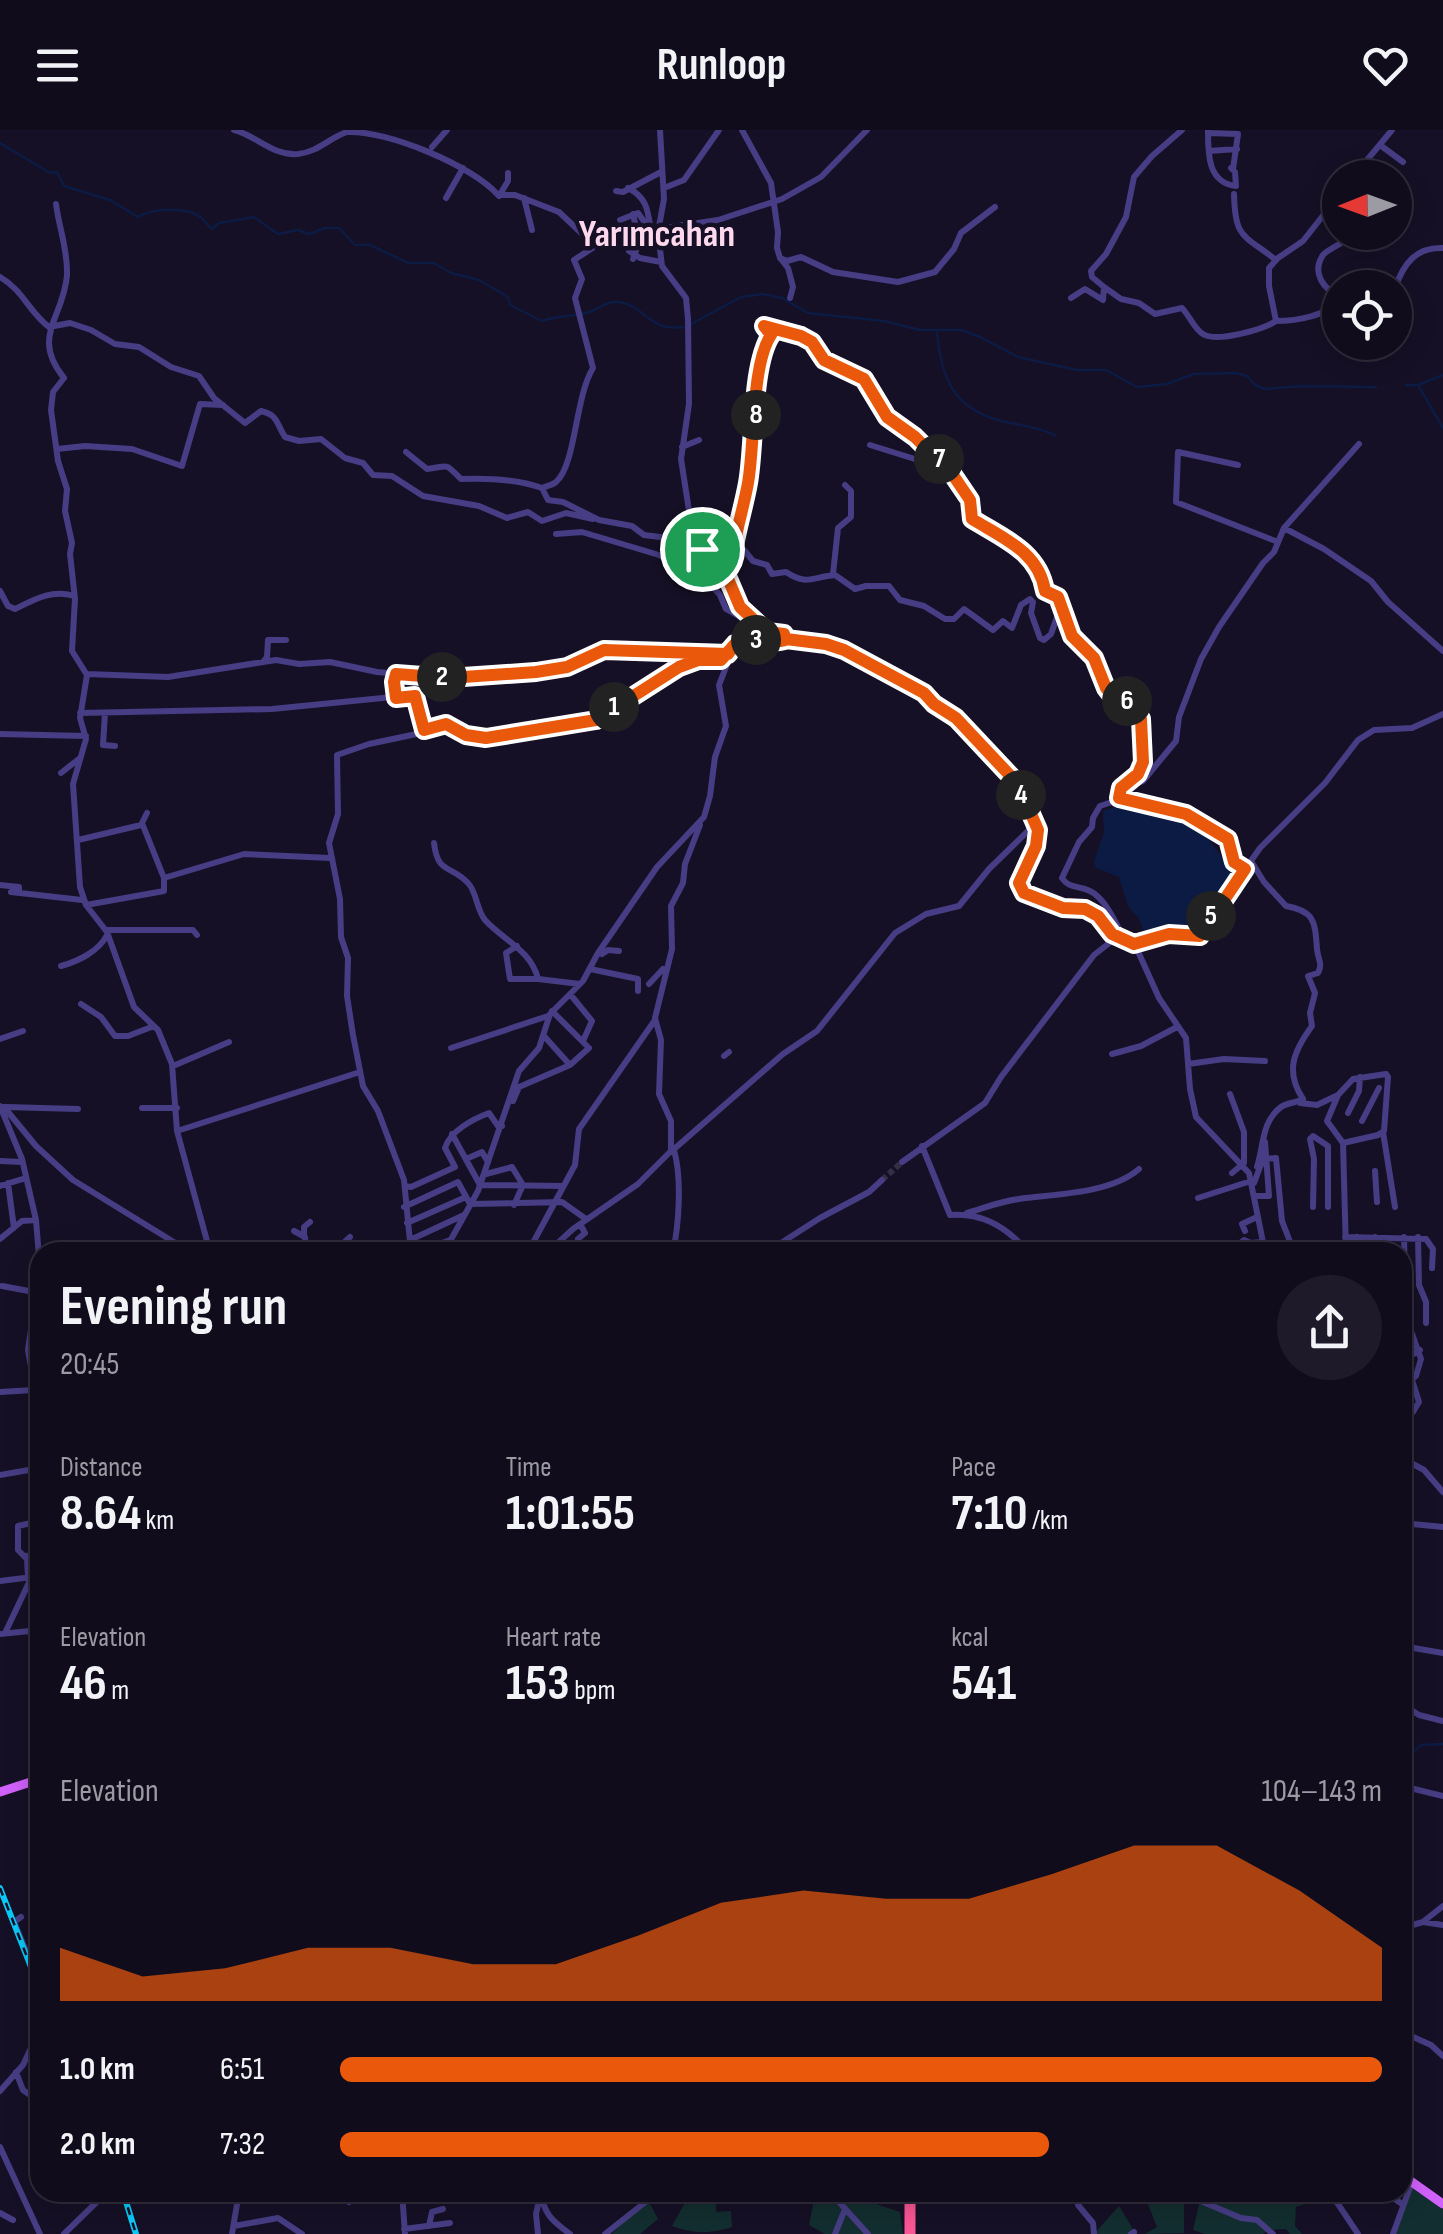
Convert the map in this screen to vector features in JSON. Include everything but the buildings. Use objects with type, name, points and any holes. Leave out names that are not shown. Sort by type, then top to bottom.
[{"type":"highway","points":[[912,2202],[912,2234]]},
{"type":"main road","points":[[0,1794],[30,1784]]},
{"type":"main road","points":[[1412,2185],[1443,2207]]},
{"type":"street","points":[[234,130],[278,152],[299,154],[320,148],[348,131],[404,134],[484,179],[499,196],[524,198],[564,220],[596,246]]},
{"type":"street","points":[[432,147],[447,130]]},
{"type":"street","points":[[655,231],[664,188],[660,130]]},
{"type":"street","points":[[664,188],[684,180],[719,130]]},
{"type":"street","points":[[742,130],[768,175],[780,258],[792,280],[790,298]]},
{"type":"street","points":[[406,452],[427,469],[444,464],[452,467],[461,479],[495,477],[542,488],[556,482],[566,468],[583,386],[594,368],[574,298],[582,279],[574,261],[620,235],[637,236],[724,218],[772,203],[821,176],[866,130]]},
{"type":"street","points":[[1182,130],[1134,177],[1126,218],[1091,272],[1092,277],[1114,296],[1155,314],[1182,308],[1200,333],[1211,336],[1249,332],[1276,321],[1322,312]]},
{"type":"street","points":[[1368,160],[1392,130]]},
{"type":"street","points":[[1208,131],[1230,131],[1239,136],[1232,169],[1236,186],[1227,186],[1216,176],[1208,150],[1208,131]]},
{"type":"street","points":[[1380,145],[1400,160]]},
{"type":"street","points":[[1208,150],[1237,150]]},
{"type":"street","points":[[446,198],[463,168]]},
{"type":"street","points":[[616,191],[661,172]]},
{"type":"street","points":[[499,196],[508,173]]},
{"type":"street","points":[[628,188],[647,204],[661,262],[686,298],[688,400],[682,448],[692,524],[702,549],[726,574],[738,604],[764,630]]},
{"type":"street","points":[[1234,194],[1238,230],[1276,260]]},
{"type":"street","points":[[524,198],[532,230]]},
{"type":"street","points":[[56,204],[67,274],[57,316],[49,327],[49,354],[64,378],[53,392],[52,402],[72,543],[72,651],[86,674],[80,714],[86,736],[73,790],[84,902],[107,932],[134,1008],[154,1026],[173,1066],[177,1131],[207,1242]]},
{"type":"street","points":[[780,258],[787,261],[802,257],[833,272],[898,282],[935,272],[954,249],[960,233],[995,207]]},
{"type":"street","points":[[719,210],[724,218],[738,221]]},
{"type":"street","points":[[633,214],[639,248],[633,254],[661,262]]},
{"type":"street","points":[[620,220],[641,215],[655,231]]},
{"type":"street","points":[[1276,321],[1268,276],[1276,260],[1303,241],[1322,217]]},
{"type":"street","points":[[674,235],[684,233],[682,225]]},
{"type":"street","points":[[1403,270],[1424,249],[1443,248]]},
{"type":"street","points":[[1322,285],[1320,260],[1329,250]]},
{"type":"street","points":[[0,277],[22,292],[33,313],[49,327]]},
{"type":"street","points":[[1071,298],[1085,288],[1102,300],[1104,287]]},
{"type":"street","points":[[49,327],[70,323],[115,344],[139,347],[171,367],[199,376],[207,390],[244,423],[261,411],[274,414],[285,437],[299,441],[320,439],[345,458],[363,463],[373,475],[392,476],[423,496],[479,506],[507,518],[528,512],[542,521],[566,513],[632,526],[644,535],[702,549]]},
{"type":"street","points":[[734,546],[748,481],[760,355],[771,335],[764,326],[801,336],[812,342],[824,360],[864,379],[887,417],[940,460],[970,500],[972,519],[1030,556],[1043,577],[1045,591],[1058,597],[1073,638],[1086,646],[1096,660],[1106,688],[1113,697],[1132,704],[1141,719],[1143,762],[1138,774],[1124,785],[1119,798]]},
{"type":"street","points":[[679,374],[687,384]]},
{"type":"street","points":[[688,400],[694,408]]},
{"type":"street","points":[[57,449],[132,449],[182,466],[200,404],[223,405]]},
{"type":"street","points":[[113,450],[116,436]]},
{"type":"street","points":[[682,448],[699,440]]},
{"type":"street","points":[[1124,785],[1144,782],[1176,742],[1180,713],[1208,646],[1274,552],[1284,528],[1359,444]]},
{"type":"street","points":[[870,445],[934,465],[940,460]]},
{"type":"street","points":[[1238,465],[1178,452],[1176,500],[1204,516],[1233,523],[1278,542]]},
{"type":"street","points":[[833,574],[838,528],[850,518],[852,492],[844,485]]},
{"type":"street","points":[[542,488],[548,500],[562,502],[599,520]]},
{"type":"street","points":[[692,524],[746,551],[752,561],[767,565],[773,574],[786,572],[796,580],[833,574]]},
{"type":"street","points":[[1284,528],[1324,548],[1362,574],[1443,651]]},
{"type":"street","points":[[556,534],[582,532],[659,555],[705,578],[726,609],[764,630],[784,634],[786,639]]},
{"type":"street","points":[[833,574],[855,590],[866,586],[891,587],[900,600],[921,605],[945,619],[953,619],[965,610],[994,630],[1003,621],[1013,627],[1021,605],[1030,599],[1042,640],[1051,634],[1057,616],[1064,616]]},
{"type":"street","points":[[0,590],[12,608],[42,595],[64,593],[75,597]]},
{"type":"street","points":[[80,714],[272,709],[415,696],[424,730],[446,724],[466,735],[507,737],[552,725],[591,722],[679,667],[698,660],[721,660],[735,644],[786,639],[844,650],[924,693],[956,718],[1011,775],[1038,826],[1038,839],[1021,877],[1021,890],[1063,908],[1085,909],[1134,944],[1159,998],[1186,1038],[1194,1114],[1243,1166],[1251,1181],[1262,1242]]},
{"type":"street","points":[[86,674],[168,677],[265,662],[268,640],[286,640]]},
{"type":"street","points":[[533,1242],[570,1174],[579,1129],[656,1018],[672,950],[670,906],[683,882],[685,864],[710,801],[715,758],[726,726],[719,685],[730,657],[740,645]]},
{"type":"street","points":[[252,664],[276,660],[299,664],[330,662],[396,674],[449,678],[567,667],[604,650],[728,654]]},
{"type":"street","points":[[396,674],[396,698]]},
{"type":"street","points":[[105,713],[103,744],[115,746]]},
{"type":"street","points":[[1134,944],[1169,934],[1200,936],[1263,844],[1325,783],[1345,754],[1367,733],[1412,728],[1443,714]]},
{"type":"street","points":[[439,724],[426,732],[336,755],[338,814],[329,844],[340,899],[341,937],[348,958],[348,996],[360,1072],[405,1186],[410,1240],[464,1215]]},
{"type":"street","points":[[0,734],[86,736]]},
{"type":"street","points":[[61,773],[80,757]]},
{"type":"street","points":[[1120,937],[1115,920],[1095,893],[1068,885],[1062,878],[1102,805],[1119,798],[1195,818],[1227,838],[1234,862],[1245,869]]},
{"type":"street","points":[[78,840],[142,822],[147,813]]},
{"type":"street","points":[[560,1242],[638,1184],[783,1054],[817,1031],[895,934],[925,914],[958,908],[989,869],[1029,830],[1032,818]]},
{"type":"street","points":[[142,822],[164,878],[164,890]]},
{"type":"street","points":[[452,1048],[550,1014],[581,984],[657,867],[701,822]]},
{"type":"street","points":[[434,843],[441,867],[469,884],[484,919],[517,946],[536,970],[538,979]]},
{"type":"street","points":[[164,878],[244,854],[330,858]]},
{"type":"street","points":[[1251,861],[1286,906],[1301,908],[1316,929],[1317,956],[1322,968],[1308,978],[1315,992],[1310,1013],[1312,1026],[1299,1044],[1291,1066],[1303,1098],[1298,1103]]},
{"type":"street","points":[[0,885],[20,887],[15,893],[84,902],[170,890],[174,884]]},
{"type":"street","points":[[61,966],[103,945],[111,928],[193,930],[197,935]]},
{"type":"street","points":[[902,1162],[989,1100],[1001,1077],[1094,955],[1120,937]]},
{"type":"street","points":[[517,946],[506,953],[510,979],[581,984]]},
{"type":"street","points":[[596,958],[608,950],[619,951]]},
{"type":"street","points":[[649,984],[667,964]]},
{"type":"street","points":[[590,969],[638,979],[638,991]]},
{"type":"street","points":[[570,994],[592,1021],[583,1042]]},
{"type":"street","points":[[81,1004],[101,1018],[115,1036],[128,1036],[154,1026]]},
{"type":"street","points":[[446,1242],[451,1240],[468,1200],[485,1175],[513,1077],[544,1036],[550,1014]]},
{"type":"street","points":[[500,1128],[519,1087],[570,1064],[589,1048],[550,1014]]},
{"type":"street","points":[[656,1018],[660,1098],[671,1121],[678,1184],[675,1242]]},
{"type":"street","points":[[1112,1054],[1141,1046],[1178,1027]]},
{"type":"street","points":[[0,1040],[23,1031]]},
{"type":"street","points":[[544,1036],[570,1064]]},
{"type":"street","points":[[173,1066],[229,1042]]},
{"type":"street","points":[[1188,1064],[1224,1058],[1264,1061]]},
{"type":"street","points":[[177,1131],[360,1072]]},
{"type":"street","points":[[1345,1242],[1342,1142],[1327,1121],[1347,1082],[1386,1074],[1389,1086],[1383,1132],[1395,1206]]},
{"type":"street","points":[[1348,1112],[1359,1091],[1360,1078]]},
{"type":"street","points":[[1362,1121],[1376,1088],[1389,1086]]},
{"type":"street","points":[[1230,1094],[1244,1132],[1243,1166]]},
{"type":"street","points":[[1254,1193],[1267,1124],[1276,1112],[1286,1104],[1317,1104],[1338,1095]]},
{"type":"street","points":[[2,1107],[69,1105],[78,1109]]},
{"type":"street","points":[[2,1107],[22,1162],[38,1242]]},
{"type":"street","points":[[2,1107],[73,1180],[174,1242]]},
{"type":"street","points":[[142,1108],[177,1108]]},
{"type":"street","points":[[405,1186],[455,1167],[444,1148],[452,1134],[488,1112],[500,1128]]},
{"type":"street","points":[[1342,1142],[1383,1132]]},
{"type":"street","points":[[452,1134],[480,1185]]},
{"type":"street","points":[[1313,1207],[1313,1136],[1327,1145],[1328,1207]]},
{"type":"street","points":[[1254,1193],[1269,1196],[1264,1137]]},
{"type":"street","points":[[922,1146],[950,1214],[991,1221],[1019,1242]]},
{"type":"street","points":[[466,1159],[482,1152],[489,1164]]},
{"type":"street","points":[[1257,1167],[1266,1158],[1274,1157],[1279,1162],[1282,1221],[1290,1242]]},
{"type":"street","points":[[0,1162],[22,1162]]},
{"type":"street","points":[[1232,1173],[1243,1166]]},
{"type":"street","points":[[1314,1166],[1344,1166]]},
{"type":"street","points":[[485,1175],[512,1167],[522,1185]]},
{"type":"street","points":[[967,1214],[1005,1201],[1086,1192],[1139,1169]]},
{"type":"street","points":[[1377,1202],[1373,1172],[1387,1169]]},
{"type":"street","points":[[14,1228],[4,1185],[26,1178]]},
{"type":"street","points":[[783,1242],[869,1192],[882,1180]]},
{"type":"street","points":[[1198,1198],[1251,1181]]},
{"type":"street","points":[[404,1207],[458,1182],[468,1200]]},
{"type":"street","points":[[480,1185],[563,1184]]},
{"type":"street","points":[[514,1204],[522,1185]]},
{"type":"street","points":[[407,1223],[468,1200],[553,1202],[569,1205],[583,1222],[586,1232],[578,1239]]},
{"type":"street","points":[[1245,1230],[1242,1224],[1257,1217]]},
{"type":"street","points":[[0,1239],[29,1218],[36,1220]]},
{"type":"street","points":[[305,1242],[304,1227],[310,1222]]},
{"type":"street","points":[[294,1231],[304,1236]]},
{"type":"street","points":[[1345,1236],[1418,1237],[1432,1246],[1432,1268]]},
{"type":"street","points":[[1357,1237],[1360,1242]]},
{"type":"street","points":[[1375,1237],[1378,1242]]},
{"type":"street","points":[[1404,1237],[1404,1242]]},
{"type":"street","points":[[1418,1237],[1418,1285],[1426,1302],[1426,1323]]},
{"type":"street","points":[[345,1242],[350,1238]]},
{"type":"street","points":[[2,1286],[30,1290]]},
{"type":"street","points":[[1412,1330],[1420,1350],[1420,1368],[1412,1380],[1419,1404],[1412,1412]]},
{"type":"street","points":[[30,1337],[30,1363]]},
{"type":"street","points":[[1412,1355],[1420,1350]]},
{"type":"street","points":[[0,1392],[30,1390]]},
{"type":"street","points":[[1412,1462],[1441,1486]]},
{"type":"street","points":[[0,1475],[30,1470]]},
{"type":"street","points":[[30,1523],[18,1526],[18,1548],[30,1569]]},
{"type":"street","points":[[1412,1524],[1443,1528]]},
{"type":"street","points":[[24,1556],[30,1556]]},
{"type":"street","points":[[0,1582],[30,1577]]},
{"type":"street","points":[[3,1632],[30,1582]]},
{"type":"street","points":[[3,1632],[30,1631]]},
{"type":"street","points":[[1412,1648],[1443,1653]]},
{"type":"street","points":[[1412,1711],[1443,1722]]},
{"type":"street","points":[[1412,1788],[1443,1796]]},
{"type":"street","points":[[1412,1925],[1423,1922],[1443,1906]]},
{"type":"street","points":[[21,1917],[14,1922],[30,1961]]},
{"type":"street","points":[[1423,1922],[1443,1925]]},
{"type":"street","points":[[1412,2036],[1443,2056]]},
{"type":"street","points":[[0,2091],[30,2048]]},
{"type":"street","points":[[16,2072],[22,2090],[30,2095]]},
{"type":"street","points":[[0,2148],[40,2234]]},
{"type":"street","points":[[64,2234],[96,2202]]},
{"type":"street","points":[[238,2202],[233,2230],[278,2218],[302,2234]]},
{"type":"street","points":[[403,2202],[404,2231],[450,2223]]},
{"type":"street","points":[[538,2202],[538,2234]]},
{"type":"street","points":[[542,2202],[551,2219],[570,2234]]},
{"type":"street","points":[[605,2234],[645,2202]]},
{"type":"street","points":[[839,2202],[868,2234]]},
{"type":"street","points":[[1079,2202],[1094,2227],[1094,2234]]},
{"type":"street","points":[[1203,2202],[1238,2217],[1257,2220],[1274,2234]]},
{"type":"street","points":[[1337,2202],[1358,2234]]},
{"type":"street","points":[[1394,2234],[1399,2202]]},
{"type":"street","points":[[430,2226],[432,2212],[443,2208]]},
{"type":"street","points":[[835,2234],[845,2208]]},
{"type":"street","points":[[0,2213],[13,2220]]},
{"type":"green space","points":[[1414,2185],[1443,2210],[1443,2234],[1393,2234],[1407,2202],[1412,2202]]},
{"type":"green space","points":[[643,2202],[649,2202],[658,2219],[640,2234],[612,2234]]},
{"type":"green space","points":[[685,2202],[716,2202],[716,2212],[731,2211],[732,2227],[717,2231],[688,2231],[672,2226]]},
{"type":"green space","points":[[814,2202],[870,2202],[900,2212],[903,2234],[825,2234],[809,2225]]},
{"type":"green space","points":[[1147,2202],[1184,2202],[1184,2233],[1145,2234],[1157,2227]]},
{"type":"green space","points":[[1203,2202],[1312,2202],[1296,2207],[1295,2226],[1302,2234],[1290,2234],[1286,2229],[1263,2234],[1205,2234],[1193,2230],[1199,2204],[1208,2203]]},
{"type":"green space","points":[[1119,2206],[1136,2234],[1094,2234]]},
{"type":"water","points":[[1127,803],[1180,813],[1204,825],[1205,835],[1235,874],[1195,932],[1144,933],[1128,906],[1119,877],[1096,868],[1094,862],[1104,832],[1103,811]]},
{"type":"waterway","points":[[0,143],[50,173],[57,172],[64,186],[110,200],[138,217],[160,210],[186,211],[199,216],[212,229],[219,223],[254,217],[278,234],[298,230],[309,234],[339,228],[355,245],[370,245],[408,263],[434,263],[451,273],[479,280],[508,297],[510,305],[542,321],[583,314],[615,302],[628,304],[662,326],[684,327]]},
{"type":"waterway","points":[[691,324],[741,297],[763,294],[782,298],[808,313],[884,321],[920,330],[961,330],[1018,357],[1077,370],[1106,370],[1137,387],[1167,384],[1194,374],[1236,373],[1265,389],[1376,387]]},
{"type":"waterway","points":[[937,331],[946,376],[960,399],[984,415],[1055,435]]},
{"type":"waterway","points":[[1406,385],[1418,385],[1443,375]]},
{"type":"waterway","points":[[1418,385],[1443,428]]},
{"type":"waterway","points":[[1412,1753],[1421,1745],[1443,1744]]},
{"type":"tunnel","points":[[882,1180],[902,1162]]},
{"type":"railway","points":[[0,1888],[30,1964]]},
{"type":"railway","points":[[126,2202],[136,2234]]},
{"type":"district","name":"Yarımcahan","points":[[657,233]]},
{"type":"route","points":[[702,549],[692,524],[734,546],[748,481],[760,355],[771,335],[764,326],[801,336],[812,342],[824,360],[864,379],[887,417],[940,460],[970,500],[972,519],[1028,554],[1043,577],[1045,591],[1059,600],[1073,638],[1086,646],[1096,660],[1106,688],[1113,697],[1136,709],[1141,719],[1143,762],[1138,774],[1121,788],[1119,798],[1186,814],[1228,839],[1234,862],[1245,869],[1211,915],[1204,932],[1195,937],[1169,934],[1134,944],[1116,937],[1098,916],[1085,909],[1063,908],[1024,893],[1019,883],[1036,846],[1038,826],[1024,805],[1018,784],[956,718],[924,693],[826,644],[753,640],[740,645],[735,644],[728,654],[604,650],[567,667],[536,672],[449,678],[396,674],[396,698],[415,696],[424,730],[446,724],[466,735],[507,737],[552,725],[596,720],[679,667],[698,660],[721,660],[725,658],[735,644],[740,645],[744,642],[753,640],[780,641],[785,640],[784,634],[770,634],[740,607],[726,574],[702,549]]}]
